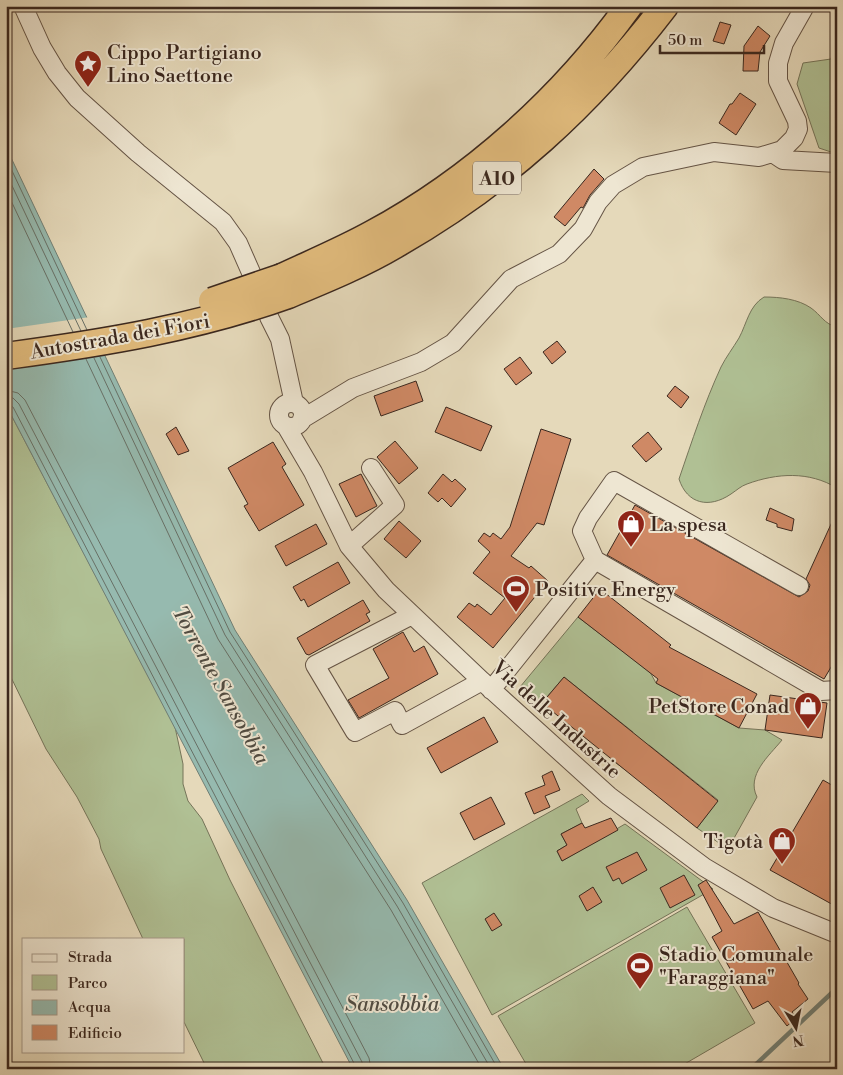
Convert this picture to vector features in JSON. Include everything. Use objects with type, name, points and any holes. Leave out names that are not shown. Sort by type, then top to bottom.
[{"type":"highway","name":"Autostrada dei Fiori","points":[[6,356],[153,334],[228,315],[285,286],[422,204],[509,138],[540,109],[592,53],[629,6]]},
{"type":"highway","name":"Autostrada dei Fiori","points":[[6,339],[144,318],[224,298],[285,286],[393,246],[456,208],[512,167],[563,122],[618,66],[665,6]]},
{"type":"street","points":[[23,6],[42,48],[57,73],[77,98],[138,153],[223,222],[238,243],[253,277]]},
{"type":"street","points":[[294,413],[421,362],[453,343],[511,279],[560,254],[583,229],[598,202],[613,185],[643,167],[714,152],[759,157],[774,154],[789,144],[798,129],[797,121],[778,82],[778,63],[784,43],[805,6]]},
{"type":"street","points":[[774,154],[783,160],[837,163]]},
{"type":"street","name":"Via delle Industrie","points":[[271,321],[280,339],[294,413],[311,468],[350,546],[386,590],[487,686],[609,796],[704,867],[773,908],[837,934]]},
{"type":"street","points":[[350,546],[395,505],[372,468]]},
{"type":"street","points":[[799,586],[614,481],[588,518],[582,530],[595,560],[821,692],[836,691]]},
{"type":"street","points":[[412,614],[316,665],[355,732],[395,711],[402,725],[487,686],[595,560]]},
{"type":"green space","points":[[837,35],[837,154],[819,148],[797,84],[803,63],[831,59]]},
{"type":"green space","points":[[764,297],[800,302],[811,308],[826,322],[837,327],[837,488],[826,482],[804,476],[781,476],[747,484],[715,502],[693,499],[687,494],[679,479],[721,367],[739,338],[755,305]]},
{"type":"green space","points":[[6,405],[175,727],[183,764],[183,784],[188,801],[202,819],[230,880],[326,1069],[207,1069],[185,1024],[185,938],[143,938],[101,849],[99,839],[77,797],[46,749],[6,667]]},
{"type":"green space","points":[[578,617],[650,672],[656,683],[739,728],[765,730],[782,740],[765,759],[757,774],[754,781],[754,789],[757,797],[728,849],[697,828],[718,800],[649,745],[627,771],[612,760],[633,732],[564,677],[542,703],[520,687]]},
{"type":"green space","points":[[582,794],[589,801],[576,809],[582,823],[561,834],[567,845],[557,851],[562,861],[625,824],[713,889],[492,1015],[422,883]]},
{"type":"green space","name":"Stadio Comunale \"Faraggiana\"","points":[[687,907],[755,1023],[676,1069],[529,1069],[498,1016]]},
{"type":"water","name":"Sansobbia","points":[[6,147],[235,630],[407,900],[504,1069],[353,1069],[6,405]]},
{"type":"pier","points":[[90,317],[106,352],[6,366],[6,329]]},
{"type":"building","points":[[720,22],[731,25],[724,44],[713,41]]},
{"type":"building","points":[[758,26],[770,36],[760,52],[758,71],[743,71],[744,46]]},
{"type":"building","points":[[740,93],[756,104],[736,135],[719,123],[730,104]]},
{"type":"building","points":[[594,169],[604,179],[590,195],[583,208],[581,207],[565,226],[554,217]]},
{"type":"building","points":[[557,341],[566,352],[552,364],[543,352]]},
{"type":"building","points":[[520,357],[532,373],[516,385],[504,369]]},
{"type":"building","points":[[416,381],[423,401],[381,416],[374,396]]},
{"type":"building","points":[[675,386],[689,397],[681,408],[667,396]]},
{"type":"building","points":[[446,407],[492,426],[481,451],[435,432]]},
{"type":"building","points":[[176,427],[189,451],[178,455],[166,434]]},
{"type":"building","points":[[541,429],[571,439],[544,525],[537,523],[511,556],[529,568],[531,566],[548,581],[493,648],[457,617],[469,603],[475,607],[477,604],[491,615],[505,598],[473,573],[490,552],[478,541],[484,533],[490,537],[493,533],[501,539],[510,527]]},
{"type":"building","points":[[648,432],[662,449],[646,462],[632,446]]},
{"type":"building","points":[[395,441],[418,468],[399,484],[377,457]]},
{"type":"building","points":[[273,442],[286,464],[282,467],[304,505],[259,531],[244,506],[248,504],[228,468]]},
{"type":"building","points":[[361,474],[377,506],[356,517],[339,484]]},
{"type":"building","points":[[443,474],[452,482],[455,479],[466,489],[451,507],[442,498],[438,502],[428,493]]},
{"type":"building","points":[[635,505],[799,597],[808,591],[810,585],[806,579],[837,511],[837,657],[824,679],[607,555]]},
{"type":"building","points":[[770,508],[794,519],[792,531],[777,527],[777,524],[766,520]]},
{"type":"building","points":[[399,521],[421,541],[406,558],[384,539]]},
{"type":"building","points":[[316,524],[327,544],[286,566],[275,546]]},
{"type":"building","points":[[338,562],[350,583],[308,607],[304,599],[301,601],[293,587]]},
{"type":"building","points":[[600,589],[671,645],[669,647],[757,694],[739,728],[656,683],[658,679],[578,617]]},
{"type":"building","points":[[363,600],[370,612],[366,614],[370,621],[309,655],[306,654],[297,638]]},
{"type":"building","points":[[403,632],[414,652],[424,646],[438,674],[359,718],[348,700],[389,678],[373,649]]},
{"type":"building","points":[[564,677],[718,801],[697,828],[542,703]]},
{"type":"building","points":[[770,695],[827,703],[822,738],[765,730]]},
{"type":"building","points":[[484,717],[498,742],[441,773],[427,748]]},
{"type":"building","points":[[552,771],[560,790],[545,796],[550,807],[534,814],[525,793],[545,785],[542,776]]},
{"type":"building","points":[[823,780],[837,788],[837,907],[770,870]]},
{"type":"building","points":[[491,797],[505,824],[474,840],[460,813]]},
{"type":"building","points":[[611,818],[618,830],[562,861],[557,851],[567,845],[561,834],[582,823],[585,828]]},
{"type":"building","points":[[637,852],[647,870],[622,884],[619,878],[613,881],[606,867]]},
{"type":"building","points":[[684,875],[695,895],[670,908],[660,888]]},
{"type":"building","points":[[706,880],[734,924],[758,912],[808,999],[792,1012],[796,1018],[787,1026],[768,1001],[753,1009],[712,937],[722,931],[698,885]]},
{"type":"building","points":[[593,887],[602,902],[587,911],[579,896]]},
{"type":"building","points":[[494,913],[502,925],[492,931],[485,919]]},
{"type":"waterway","points":[[751,1069],[837,988]]},
{"type":"place","name":"Cippo Partigiano Lino Saettone","points":[[88,88]]},
{"type":"place","name":"La spesa","points":[[631,548]]},
{"type":"place","name":"Positive Energy","points":[[516,613]]},
{"type":"place","name":"PetStore Conad","points":[[808,730]]},
{"type":"place","name":"Tigotà","points":[[782,865]]},
{"type":"place","name":"Stadio Comunale \"Faraggiana\"","points":[[640,990]]},
{"type":"water label","name":"Torrente Sansobbia","points":[[221,685]]}]
